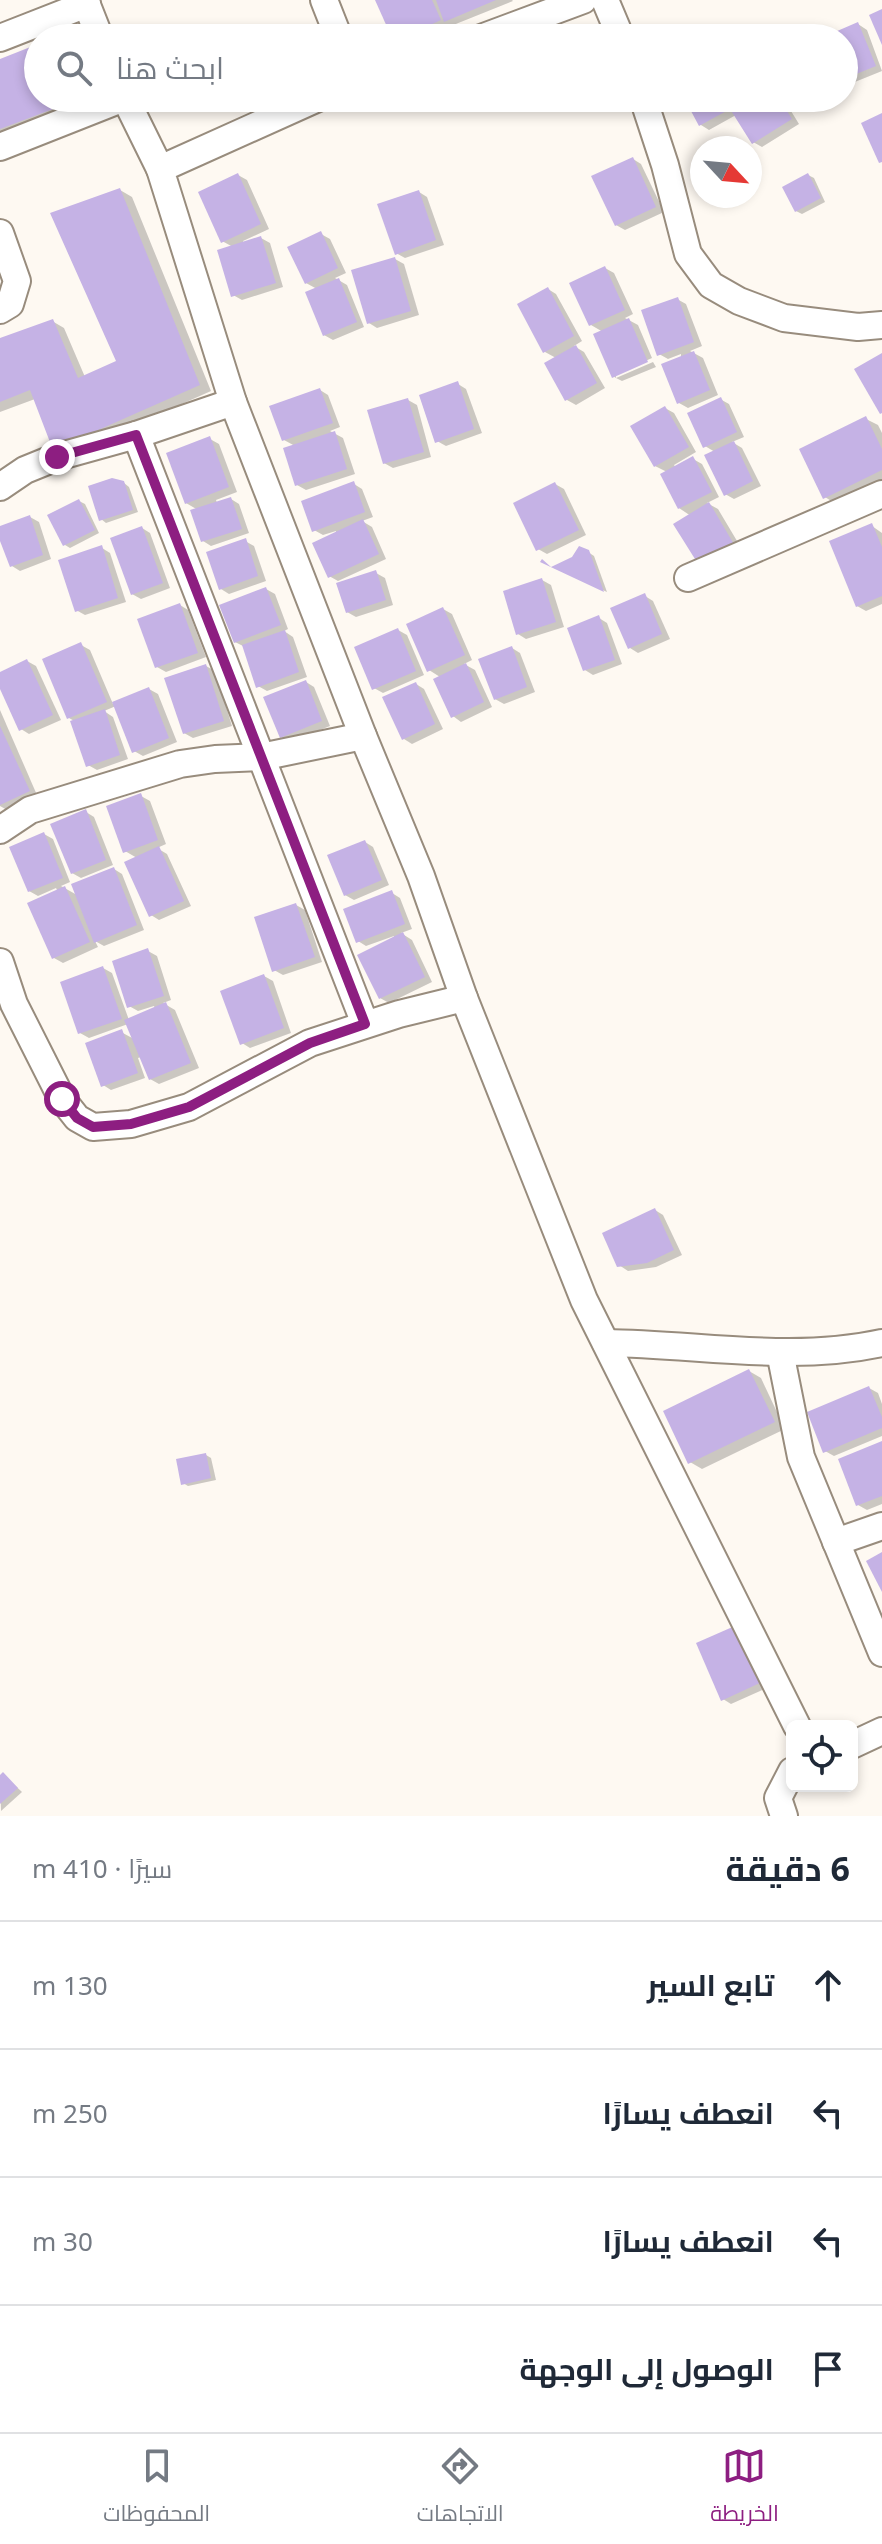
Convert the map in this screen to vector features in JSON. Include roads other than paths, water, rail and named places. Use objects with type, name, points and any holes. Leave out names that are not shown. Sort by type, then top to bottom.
[{"type":"street","points":[[324,0],[333,24]]},
{"type":"street","points":[[519,24],[583,0]]},
{"type":"street","points":[[605,0],[615,24]]},
{"type":"street","points":[[33,24],[86,2],[95,24]]},
{"type":"street","points":[[0,38],[24,28]]},
{"type":"street","points":[[0,147],[89,112]]},
{"type":"street","points":[[131,112],[160,169],[233,402],[421,876],[464,998],[584,1300],[794,1720]]},
{"type":"street","points":[[160,169],[287,112]]},
{"type":"street","points":[[648,112],[688,254],[711,285],[739,301],[784,318],[858,327],[882,325]]},
{"type":"street","points":[[0,233],[17,281],[10,304],[0,310]]},
{"type":"street","points":[[0,487],[25,470],[57,457],[136,435],[233,402]]},
{"type":"street","points":[[136,435],[365,1024]]},
{"type":"street","points":[[688,578],[882,494]]},
{"type":"street","points":[[0,830],[30,810],[180,764],[261,757],[363,736]]},
{"type":"street","points":[[0,962],[14,1004],[62,1099],[77,1118],[93,1127],[131,1124],[189,1107],[310,1043],[365,1024],[464,998]]},
{"type":"street","points":[[606,1343],[780,1352],[854,1349],[882,1343]]},
{"type":"street","points":[[780,1352],[801,1457],[882,1653]]},
{"type":"street","points":[[836,1542],[882,1526]]},
{"type":"street","points":[[858,1742],[882,1731]]},
{"type":"street","points":[[784,1816],[778,1798],[786,1783]]}]
